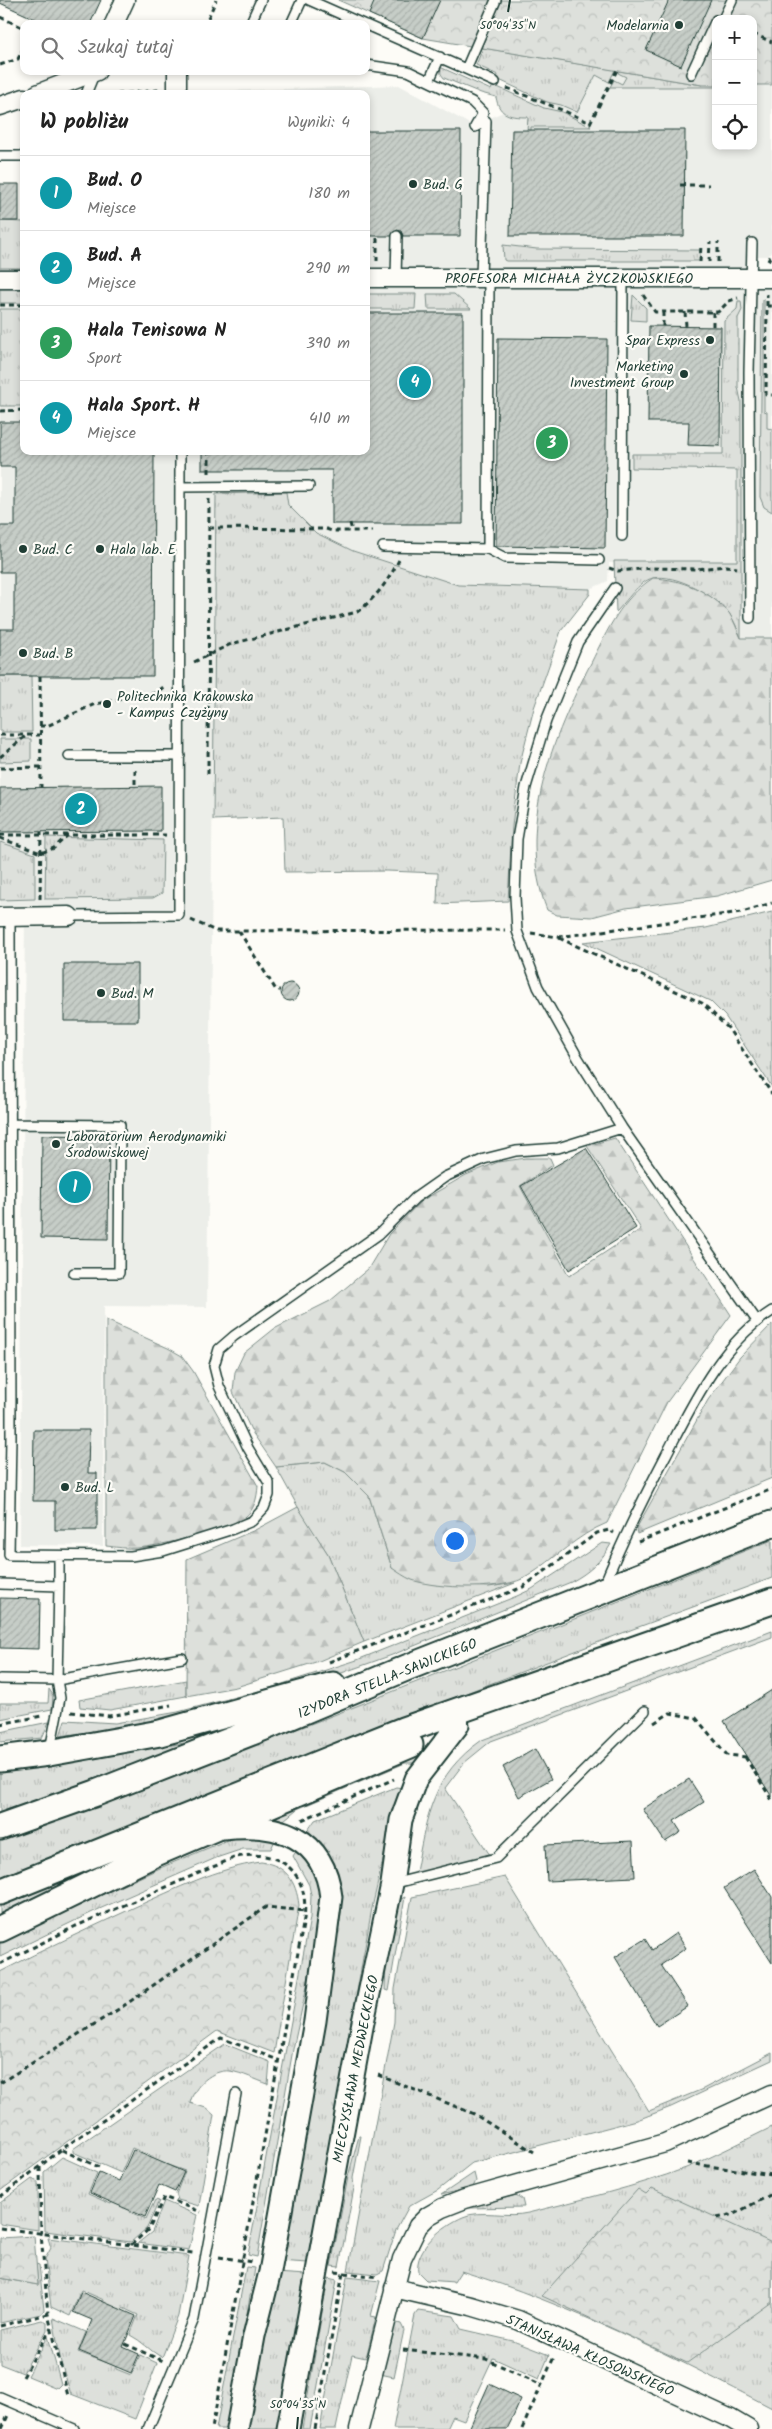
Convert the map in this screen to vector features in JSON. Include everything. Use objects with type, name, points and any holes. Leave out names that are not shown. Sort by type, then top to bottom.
[{"type":"main road","name":"IZYDORA STELLA-SAWICKIEGO","points":[[0,1827],[96,1793],[270,1725],[406,1668],[772,1524]]},
{"type":"main road","points":[[0,1892],[403,1730],[772,1601]]},
{"type":"main road","points":[[0,1759],[49,1753],[160,1733],[290,1696],[406,1668]]},
{"type":"main road","points":[[0,1929],[156,1854],[458,1724],[485,1702]]},
{"type":"street","points":[[116,20],[125,0]]},
{"type":"street","points":[[47,90],[86,75]]},
{"type":"street","points":[[177,75],[177,90]]},
{"type":"street","points":[[0,103],[20,99]]},
{"type":"street","name":"PROFESORA MICHAŁA ŻYCZKOWSKIEGO","points":[[372,271],[396,278],[751,278],[770,285]]},
{"type":"street","points":[[0,279],[20,279]]},
{"type":"street","points":[[5,917],[69,916]]},
{"type":"street","name":"MIECZYSŁAWA MEDWECKIEGO","points":[[288,2429],[362,2027],[392,1884],[401,1820],[416,1779],[458,1724]]},
{"type":"street","points":[[216,1828],[240,1826],[266,1827],[291,1834],[309,1847],[321,1861],[329,1881],[332,1908],[315,2021],[271,2265],[254,2336],[236,2429]]},
{"type":"street","points":[[359,2429],[389,2283],[413,2234],[422,2221],[442,2208],[465,2199],[665,2143],[772,2094]]},
{"type":"street","name":"STANISŁAWA KŁOSOWSKIEGO","points":[[389,2283],[518,2320],[562,2340],[729,2424],[748,2429]]},
{"type":"lane","points":[[252,20],[261,0]]},
{"type":"lane","points":[[293,20],[302,0]]},
{"type":"lane","points":[[309,0],[356,20]]},
{"type":"lane","points":[[466,69],[496,0]]},
{"type":"lane","points":[[725,15],[732,0]]},
{"type":"lane","points":[[370,26],[495,82]]},
{"type":"lane","points":[[691,74],[712,30]]},
{"type":"lane","points":[[430,81],[440,57]]},
{"type":"lane","points":[[370,66],[401,70],[430,81],[479,108],[483,113],[474,127],[486,121],[485,278],[488,549]]},
{"type":"lane","points":[[88,90],[94,75]]},
{"type":"lane","points":[[0,156],[20,156]]},
{"type":"lane","points":[[396,278],[397,236]]},
{"type":"lane","points":[[750,618],[749,372],[752,242]]},
{"type":"lane","points":[[622,536],[623,278]]},
{"type":"lane","points":[[69,916],[179,915],[180,455]]},
{"type":"lane","points":[[180,487],[309,486]]},
{"type":"lane","points":[[383,548],[488,549],[505,558],[599,560]]},
{"type":"lane","points":[[615,588],[578,642],[546,721],[526,787],[517,839],[515,897],[518,931],[538,987],[578,1058],[622,1128],[757,1321]]},
{"type":"lane","points":[[69,756],[180,756]]},
{"type":"lane","points":[[5,917],[10,1124],[11,1437],[9,1555],[131,1556],[163,1551],[252,1521],[264,1508],[269,1495],[269,1482],[248,1448],[219,1386],[214,1366],[219,1349],[234,1336],[379,1234],[415,1198],[444,1177],[484,1159],[516,1151],[558,1148],[622,1128]]},
{"type":"lane","points":[[10,1124],[120,1125],[119,1273],[74,1273]]},
{"type":"lane","points":[[602,1592],[623,1538],[705,1382],[743,1334],[757,1321],[772,1312]]},
{"type":"lane","points":[[0,1437],[11,1437]]},
{"type":"lane","points":[[49,1753],[60,1698],[57,1680],[60,1556]]},
{"type":"lane","points":[[0,1584],[59,1586]]},
{"type":"lane","points":[[0,1679],[57,1680],[182,1658]]},
{"type":"lane","points":[[392,1884],[496,1858],[646,1710]]},
{"type":"lane","points":[[148,2429],[194,2319],[236,2094]]},
{"type":"lane","points":[[0,2397],[58,2426],[74,2429]]},
{"type":"path","points":[[208,18],[216,0]]},
{"type":"path","points":[[0,17],[20,26]]},
{"type":"path","points":[[757,36],[772,42]]},
{"type":"path","points":[[0,65],[18,59],[20,55]]},
{"type":"path","points":[[495,82],[548,106],[566,110],[590,123],[617,70]]},
{"type":"path","points":[[680,185],[709,185]]},
{"type":"path","points":[[372,271],[377,236]]},
{"type":"path","points":[[709,265],[710,242]]},
{"type":"path","points":[[718,242],[718,265]]},
{"type":"path","points":[[700,265],[701,245]]},
{"type":"path","points":[[770,285],[767,306],[766,395],[772,395]]},
{"type":"path","points":[[640,291],[655,312],[721,311],[729,301],[740,298]]},
{"type":"path","points":[[0,306],[20,306]]},
{"type":"path","points":[[767,306],[772,306]]},
{"type":"path","points":[[663,312],[663,326]]},
{"type":"path","points":[[686,312],[686,326]]},
{"type":"path","points":[[713,312],[713,327]]},
{"type":"path","points":[[0,411],[20,410]]},
{"type":"path","points":[[209,455],[209,477]]},
{"type":"path","points":[[208,774],[209,492]]},
{"type":"path","points":[[350,523],[352,531]]},
{"type":"path","points":[[209,528],[326,529],[332,531],[372,532]]},
{"type":"path","points":[[188,665],[238,642],[357,612],[369,603],[386,584],[396,565]]},
{"type":"path","points":[[609,568],[618,571],[652,568],[696,569],[727,566],[750,569]]},
{"type":"path","points":[[40,676],[41,787]]},
{"type":"path","points":[[40,726],[47,726],[96,704],[156,693],[166,686]]},
{"type":"path","points":[[0,735],[40,735]]},
{"type":"path","points":[[0,757],[27,735]]},
{"type":"path","points":[[0,768],[41,767]]},
{"type":"path","points":[[135,770],[135,784]]},
{"type":"path","points":[[40,903],[41,833]]},
{"type":"path","points":[[0,836],[41,833],[166,835]]},
{"type":"path","points":[[0,836],[41,853],[54,848],[68,834]]},
{"type":"path","points":[[558,938],[742,912],[772,903]]},
{"type":"path","points":[[179,915],[216,931],[482,928],[518,931],[558,938],[702,1003],[728,1028],[772,1094]]},
{"type":"path","points":[[239,931],[276,990],[280,990]]},
{"type":"path","points":[[327,1663],[523,1587],[597,1533],[609,1530],[634,1543],[772,1489]]},
{"type":"path","points":[[109,1716],[173,1705]]},
{"type":"path","points":[[652,1724],[670,1712],[696,1718],[727,1755],[745,1757],[772,1800]]},
{"type":"path","points":[[291,1834],[304,1818],[396,1778],[409,1776],[416,1779]]},
{"type":"path","points":[[0,1964],[76,1926],[177,1881],[243,1855],[266,1855],[278,1858],[288,1865],[303,1890],[305,1911],[212,2429]]},
{"type":"path","points":[[0,2083],[122,2007],[266,1907],[305,1911]]},
{"type":"path","points":[[0,2197],[62,2149],[220,2038],[278,2060]]},
{"type":"path","points":[[378,2075],[474,2114],[534,2152]]},
{"type":"path","points":[[62,2149],[99,2167]]},
{"type":"path","points":[[687,2163],[772,2175]]},
{"type":"path","points":[[40,2167],[41,2234],[48,2314],[68,2396]]},
{"type":"path","points":[[717,2218],[734,2214],[772,2194]]},
{"type":"path","points":[[131,2246],[149,2230],[164,2197],[201,2212]]},
{"type":"path","points":[[200,2220],[203,2203]]},
{"type":"path","points":[[0,2228],[243,2260]]},
{"type":"path","points":[[192,2262],[195,2245]]},
{"type":"path","points":[[315,2429],[343,2273],[389,2283]]},
{"type":"path","points":[[0,2326],[48,2314]]},
{"type":"path","points":[[23,2377],[52,2328]]},
{"type":"path","points":[[522,2429],[562,2340]]},
{"type":"path","points":[[125,2344],[164,2362]]},
{"type":"path","points":[[403,2350],[486,2359],[542,2385]]},
{"type":"path","points":[[159,2370],[167,2352]]},
{"type":"path","points":[[2,2429],[9,2413]]},
{"type":"shaded area","name":"Politechnika Krakowska - Kampus Czyżyny","points":[[596,70],[712,86],[712,150],[757,150],[757,85],[772,86],[772,251],[768,256],[752,256],[751,278],[613,279],[643,287],[772,287],[772,639],[740,639],[734,564],[609,563],[608,581],[590,589],[458,585],[353,551],[316,533],[288,505],[216,494],[207,1307],[104,1306],[103,1546],[20,1545],[25,908],[0,906],[0,289],[20,289],[20,455],[370,455],[370,90],[255,90],[399,85],[475,127],[492,119],[492,117]]},
{"type":"green space","points":[[338,0],[772,0],[772,85],[757,85],[757,15],[712,15],[712,85],[702,85],[423,38]]},
{"type":"green space","points":[[483,48],[615,70],[609,82],[596,75],[577,112],[561,105],[547,102],[497,79],[498,75],[476,65]]},
{"type":"green space","points":[[712,59],[712,87],[610,87],[614,80],[622,84],[626,77],[618,73],[619,71],[702,85]]},
{"type":"green space","points":[[440,67],[491,90],[493,85],[544,108],[562,112],[591,127],[531,127],[531,131],[527,131],[528,117],[511,116],[503,112],[496,97],[444,78]]},
{"type":"green space","points":[[0,221],[20,222],[20,268],[0,268]]},
{"type":"green space","points":[[503,245],[537,249],[700,250],[700,261],[506,261],[504,260]]},
{"type":"green space","points":[[0,289],[20,289],[20,303],[0,303]]},
{"type":"green space","points":[[370,294],[416,294],[415,309],[370,309]]},
{"type":"green space","points":[[427,294],[454,294],[471,309],[428,309]]},
{"type":"green space","points":[[633,295],[646,308],[646,321],[631,320]]},
{"type":"green space","points":[[762,300],[764,300],[764,411],[767,412],[767,428],[772,429],[772,512],[764,507],[760,497]]},
{"type":"green space","points":[[738,301],[741,301],[742,310],[738,318],[738,387],[741,401],[741,638],[733,619],[723,606],[694,587],[673,579],[662,577],[648,580],[638,587],[616,612],[614,561],[737,561],[737,470],[632,468],[632,454],[723,454],[724,321],[737,309]]},
{"type":"green space","points":[[0,309],[20,309],[20,406],[0,406]]},
{"type":"green space","points":[[286,492],[288,505],[316,533],[353,551],[458,585],[590,589],[590,594],[561,631],[534,708],[520,763],[512,826],[508,901],[437,904],[438,873],[387,871],[285,872],[283,817],[213,820],[216,494]]},
{"type":"green space","points":[[653,578],[684,584],[713,598],[729,613],[741,638],[772,638],[772,880],[717,896],[626,908],[592,917],[557,915],[547,910],[538,879],[535,847],[537,815],[543,783],[564,721],[603,638],[616,616],[632,595]]},
{"type":"green space","points":[[0,676],[31,676],[32,732],[0,732]]},
{"type":"green space","points":[[0,739],[31,739],[31,761],[0,762]]},
{"type":"green space","points":[[46,837],[163,840],[162,893],[153,898],[45,899]]},
{"type":"green space","points":[[0,842],[35,854],[35,899],[0,900]]},
{"type":"green space","points":[[772,912],[772,1087],[725,1016],[710,1001],[583,942],[706,928]]},
{"type":"green space","points":[[615,1138],[731,1315],[667,1402],[607,1523],[586,1534],[528,1576],[517,1581],[488,1586],[454,1587],[409,1579],[392,1568],[369,1496],[345,1472],[325,1462],[276,1467],[252,1432],[233,1392],[235,1372],[244,1353],[274,1329],[330,1301],[368,1269],[389,1234],[421,1201],[466,1175],[498,1162],[526,1158],[550,1158],[553,1165],[520,1186],[569,1276],[641,1229],[587,1146]]},
{"type":"green space","points":[[106,1320],[182,1356],[193,1371],[258,1486],[255,1503],[245,1517],[210,1532],[147,1547],[121,1548],[106,1546]]},
{"type":"green space","points":[[772,1324],[772,1478],[637,1534],[636,1529],[708,1400],[740,1357]]},
{"type":"green space","points":[[325,1462],[345,1472],[369,1496],[392,1568],[437,1585],[489,1587],[515,1583],[364,1642],[328,1554],[304,1518],[276,1467]]},
{"type":"green space","points":[[298,1507],[328,1554],[364,1642],[319,1661],[236,1687],[186,1696],[187,1559],[255,1530]]},
{"type":"green space","points":[[772,1540],[772,1578],[341,1741],[0,1878],[0,1840],[67,1817],[339,1713]]},
{"type":"green space","points":[[602,1543],[611,1544],[594,1566],[571,1582],[392,1655],[322,1680],[196,1716],[60,1736],[65,1720],[115,1723],[178,1712],[270,1688],[357,1660],[532,1589]]},
{"type":"green space","points":[[772,1631],[772,1637],[491,1741],[464,1763],[445,1788],[490,1855],[416,1872],[429,1814],[442,1782],[465,1753],[482,1740]]},
{"type":"green space","points":[[186,1680],[186,1696],[110,1710],[80,1707],[79,1700]]},
{"type":"green space","points":[[49,1689],[53,1695],[52,1709],[0,1719],[0,1703],[48,1703]]},
{"type":"green space","points":[[49,1722],[42,1738],[0,1742],[0,1732]]},
{"type":"green space","points":[[191,1742],[77,1787],[0,1814],[0,1772]]},
{"type":"green space","points":[[427,1746],[414,1763],[405,1763],[297,1809],[284,1820],[269,1816]]},
{"type":"green space","points":[[396,1787],[403,1788],[391,1825],[372,1908],[308,2263],[278,2261],[341,1915],[340,1888],[334,1870],[306,1833],[315,1820]]},
{"type":"green space","points":[[178,1834],[70,1880],[0,1915],[0,1906],[67,1876]]},
{"type":"green space","points":[[248,1835],[276,1838],[271,1849],[243,1849],[216,1858],[97,1910],[0,1957],[0,1943],[17,1934],[160,1868],[225,1841]]},
{"type":"green space","points":[[297,1850],[306,1859],[317,1877],[321,1899],[319,1931],[293,2049],[257,2257],[248,2255],[310,1918],[311,1895],[309,1885],[293,1856]]},
{"type":"green space","points":[[261,1862],[277,1867],[288,1876],[298,1896],[299,1905],[274,2053],[217,2031],[0,2191],[0,1972],[181,1886],[229,1869]]},
{"type":"green space","points":[[505,1877],[649,2111],[703,2089],[772,2053],[772,2060],[671,2107],[637,2120],[472,2163],[438,2190],[409,2206],[396,2230],[383,2271],[377,2274],[348,2271],[394,2022],[395,1989],[412,1897]]},
{"type":"green space","points":[[405,1897],[389,1991],[385,1990],[386,1963],[397,1901]]},
{"type":"green space","points":[[225,2044],[270,2062],[268,2084],[240,2073],[223,2071],[210,2076],[195,2091],[190,2103],[206,2108],[214,2115],[199,2206],[178,2200],[176,2194],[185,2171],[150,2159],[151,2156],[132,2148],[121,2173],[73,2152],[73,2149]]},
{"type":"green space","points":[[772,2127],[772,2408],[620,2332],[541,2299],[461,2271],[454,2282],[426,2280],[418,2272],[418,2263],[425,2246],[439,2232],[463,2217],[477,2214],[512,2215],[528,2213],[627,2187],[686,2168]]},
{"type":"green space","points":[[359,2136],[361,2136],[353,2178],[354,2188],[339,2267],[331,2266],[348,2177]]},
{"type":"green space","points":[[62,2157],[97,2173],[88,2194],[111,2204],[113,2200],[132,2208],[130,2212],[146,2219],[155,2200],[159,2201],[147,2228],[131,2242],[45,2231],[44,2172]]},
{"type":"green space","points":[[474,2173],[476,2181],[473,2187],[441,2195]]},
{"type":"green space","points":[[32,2179],[38,2182],[38,2230],[0,2224],[0,2203]]},
{"type":"green space","points":[[652,2188],[772,2243],[772,2302],[687,2363],[542,2296],[638,2189],[646,2194]]},
{"type":"green space","points":[[516,2195],[522,2199],[524,2207],[468,2208]]},
{"type":"green space","points":[[164,2201],[197,2215],[189,2250],[138,2243],[152,2232]]},
{"type":"green space","points":[[34,2236],[38,2285],[0,2278],[0,2238]]},
{"type":"green space","points":[[48,2238],[189,2256],[178,2316],[161,2357],[130,2335],[138,2315],[123,2308],[121,2312],[103,2304],[104,2300],[81,2290],[70,2316],[51,2307],[45,2259],[51,2248]]},
{"type":"green space","points":[[36,2264],[39,2265],[44,2310],[41,2314],[0,2323],[0,2278],[38,2285]]},
{"type":"green space","points":[[246,2267],[255,2268],[227,2426],[224,2429],[216,2429]]},
{"type":"green space","points":[[276,2273],[306,2275],[278,2429],[248,2429]]},
{"type":"green space","points":[[347,2277],[380,2281],[371,2316],[376,2317],[366,2358],[352,2355],[336,2429],[320,2429]]},
{"type":"green space","points":[[328,2278],[337,2280],[310,2429],[302,2429]]},
{"type":"green space","points":[[418,2311],[454,2316],[461,2329],[513,2341],[549,2355],[539,2379],[493,2358],[464,2420],[453,2416],[447,2429],[393,2429],[415,2315]]},
{"type":"green space","points":[[53,2318],[86,2332],[78,2352],[116,2366],[116,2369],[131,2375],[140,2355],[157,2363],[135,2419],[71,2394],[61,2363]]},
{"type":"green space","points":[[42,2320],[47,2323],[47,2330],[23,2373],[0,2364],[0,2330]]},
{"type":"green space","points":[[393,2322],[401,2324],[404,2330],[394,2377],[380,2374]]},
{"type":"green space","points":[[48,2336],[61,2384],[57,2388],[28,2376]]},
{"type":"building","points":[[0,0],[101,0],[92,20],[37,20],[0,3]]},
{"type":"building","points":[[375,0],[440,0],[423,38],[369,14]]},
{"type":"building","name":"Modelarnia","points":[[669,0],[711,0],[681,66],[646,50]]},
{"type":"building","points":[[512,130],[685,130],[684,236],[510,236]]},
{"type":"building","name":"Bud. G","points":[[370,131],[461,131],[460,236],[403,236],[401,231],[397,230],[391,236],[370,236]]},
{"type":"building","points":[[0,184],[19,184],[19,221],[0,221]]},
{"type":"building","points":[[370,313],[463,313],[463,524],[332,524],[332,470],[202,470],[202,455],[370,455]]},
{"type":"building","name":"Marketing Investment Group","points":[[649,326],[721,327],[720,446],[688,445],[689,422],[648,422]]},
{"type":"building","points":[[498,338],[607,339],[605,548],[496,546]]},
{"type":"building","name":"Hala lab. E","points":[[0,422],[20,422],[20,455],[154,455],[153,676],[0,676],[0,629],[14,629],[14,572],[0,572],[0,526],[15,526],[15,467],[0,467]]},
{"type":"building","points":[[161,786],[161,831],[0,832],[0,788]]},
{"type":"building","name":"Bud. M","points":[[64,964],[138,964],[138,1021],[64,1021]]},
{"type":"building","points":[[286,983],[294,983],[299,988],[297,999],[286,1001],[281,996],[281,988]]},
{"type":"building","points":[[42,1135],[109,1136],[108,1239],[41,1238]]},
{"type":"building","points":[[586,1148],[636,1228],[569,1270],[521,1186]]},
{"type":"building","name":"Bud. L","points":[[34,1430],[89,1430],[88,1473],[97,1473],[97,1530],[55,1530],[55,1501],[33,1501]]},
{"type":"building","points":[[0,1598],[40,1599],[39,1649],[0,1648]]},
{"type":"building","points":[[772,1690],[772,1797],[724,1721]]},
{"type":"building","points":[[535,1749],[551,1779],[519,1797],[503,1767]]},
{"type":"building","points":[[689,1779],[704,1802],[674,1821],[681,1832],[665,1842],[643,1809]]},
{"type":"building","points":[[633,1841],[635,1877],[547,1881],[545,1845]]},
{"type":"building","points":[[754,1869],[772,1897],[772,1963],[724,1888]]},
{"type":"building","points":[[676,1933],[686,1948],[661,1965],[688,2006],[657,2026],[615,1957],[645,1939],[652,1950]]},
{"type":"building","points":[[133,2150],[184,2172],[175,2192],[159,2185],[145,2217],[90,2193],[99,2172],[119,2181]]},
{"type":"building","points":[[81,2292],[136,2316],[123,2347],[139,2354],[131,2373],[79,2351],[92,2320],[73,2312]]},
{"type":"building","points":[[489,2384],[521,2399],[514,2415],[507,2429],[469,2429]]},
{"type":"place","name":"Modelarnia","points":[[679,25]]},
{"type":"place","name":"Bud. G","points":[[413,184]]},
{"type":"place","name":"Spar Express","points":[[710,340]]},
{"type":"place","name":"Marketing Investment Group","points":[[684,374]]},
{"type":"place","name":"Hala Sport. H","points":[[415,382]]},
{"type":"place","name":"Hala Tenisowa N","points":[[552,443]]},
{"type":"place","name":"Bud. C","points":[[23,549]]},
{"type":"place","name":"Hala lab. E","points":[[100,549]]},
{"type":"place","name":"Bud. B","points":[[23,653]]},
{"type":"place","name":"Politechnika Krakowska - Kampus Czyżyny","points":[[107,704]]},
{"type":"place","name":"Bud. A","points":[[81,809]]},
{"type":"place","name":"Bud. M","points":[[101,993]]},
{"type":"place","name":"Laboratorium Aerodynamiki Środowiskowej","points":[[56,1144]]},
{"type":"place","name":"Bud. O","points":[[75,1187]]},
{"type":"place","name":"Bud. L","points":[[65,1487]]}]
